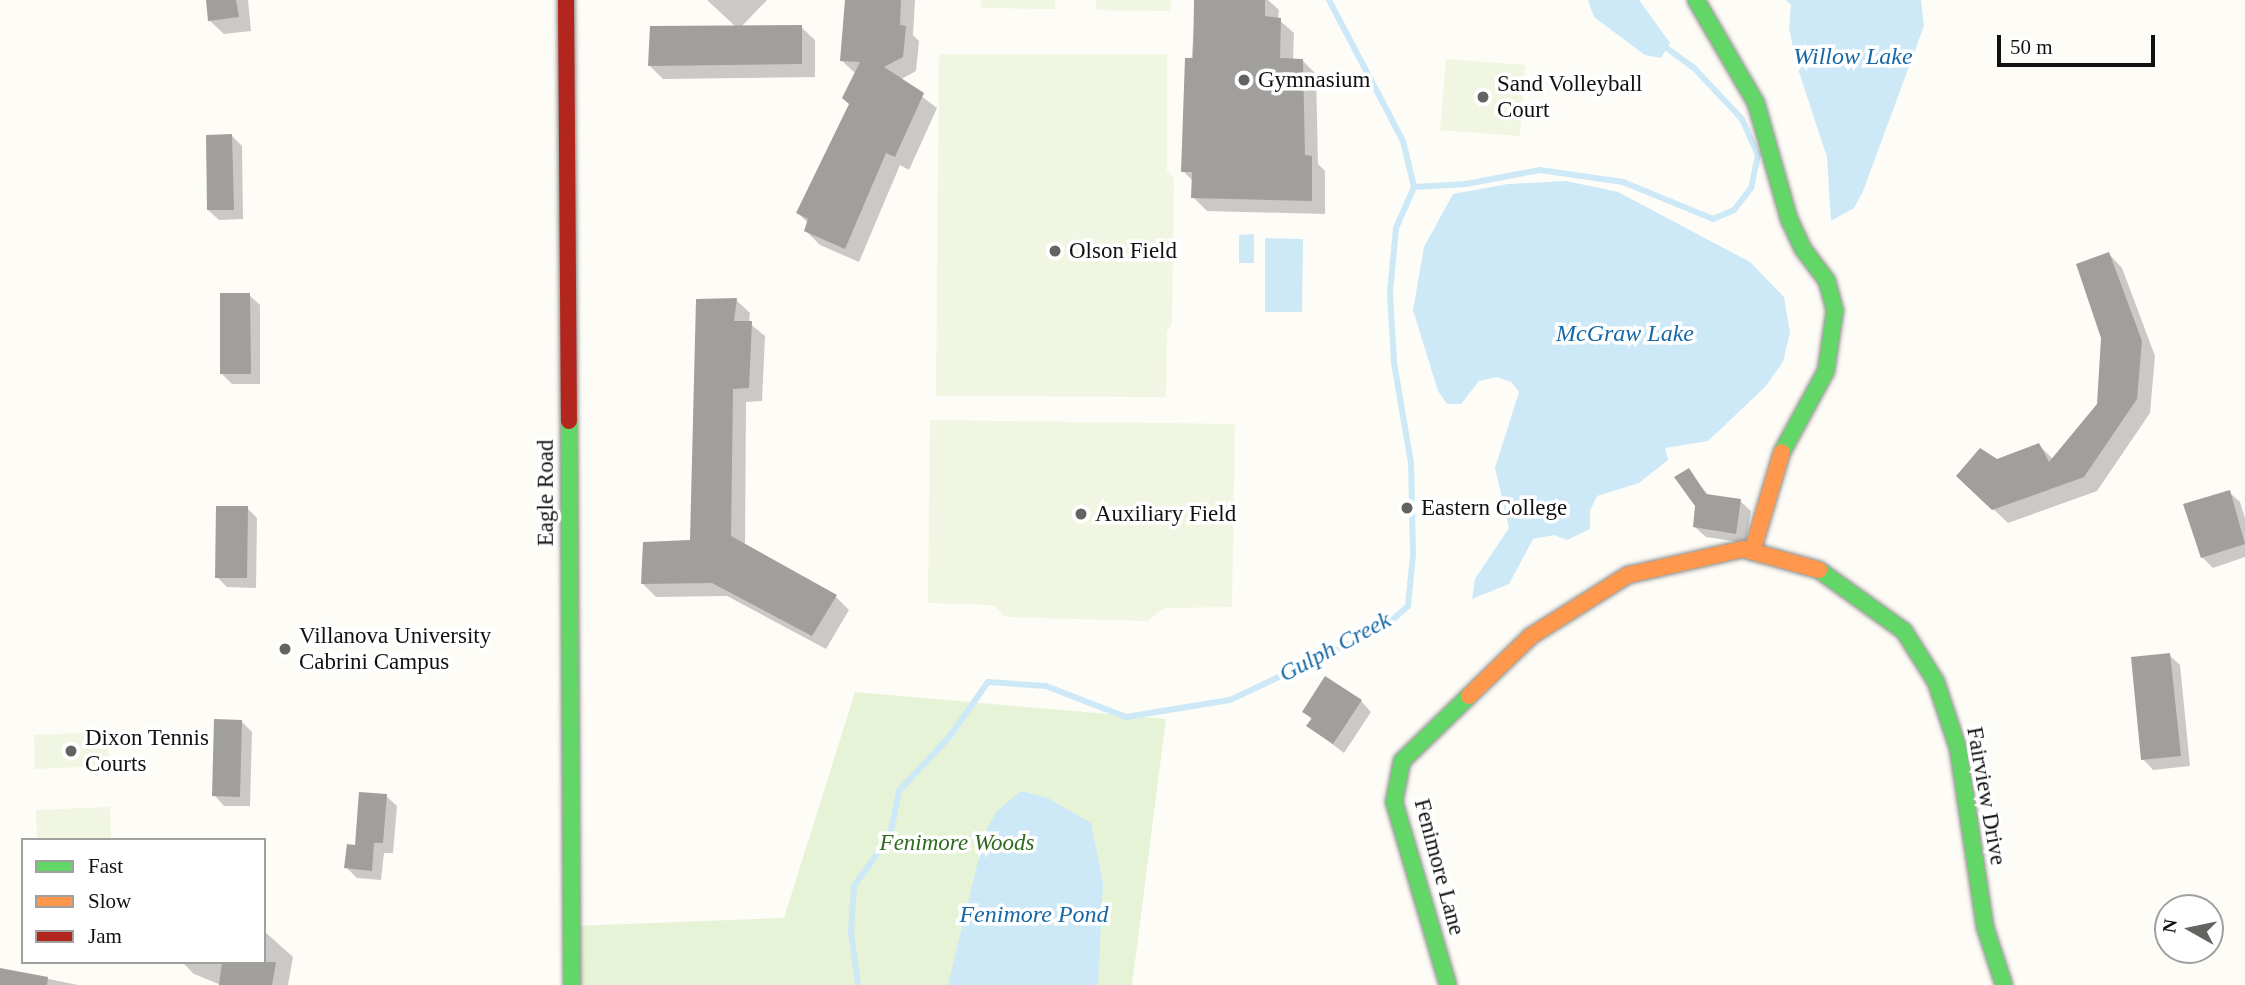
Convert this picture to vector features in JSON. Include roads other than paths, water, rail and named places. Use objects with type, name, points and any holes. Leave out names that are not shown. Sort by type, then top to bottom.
[{"type":"street","name":"Eagle Road","points":[[566,0],[572,985]]},
{"type":"street","points":[[1696,0],[1756,103],[1789,219],[1803,249],[1827,281],[1835,310],[1826,371],[1779,457],[1752,552]]},
{"type":"street","name":"Fairview Drive","points":[[1402,761],[1531,636],[1628,575],[1698,556],[1752,552],[1826,572],[1904,631],[1936,682],[1958,748],[1985,927],[2004,985]]},
{"type":"street","name":"Fenimore Lane","points":[[1402,761],[1394,802],[1448,985]]},
{"type":"water","points":[[1588,0],[1639,0],[1670,43],[1661,58],[1645,55],[1594,17]]},
{"type":"water","name":"Willow Lake","points":[[1786,0],[1921,0],[1924,26],[1863,191],[1854,208],[1831,221],[1827,157],[1797,66],[1789,28],[1791,5]]},
{"type":"water","name":"McGraw Lake","points":[[1566,181],[1618,192],[1750,262],[1784,297],[1790,333],[1783,362],[1765,387],[1708,441],[1665,448],[1668,460],[1639,483],[1597,496],[1590,511],[1590,529],[1567,540],[1554,535],[1533,539],[1509,584],[1472,599],[1475,579],[1509,528],[1495,468],[1519,392],[1511,382],[1496,377],[1479,381],[1461,404],[1447,404],[1438,391],[1413,310],[1424,247],[1453,194],[1508,184]]},
{"type":"water","points":[[1254,234],[1254,263],[1239,263],[1239,235]]},
{"type":"water","points":[[1265,238],[1303,239],[1302,312],[1265,312]]},
{"type":"water","name":"Fenimore Pond","points":[[1021,791],[1048,798],[1091,823],[1103,882],[1098,985],[948,985],[985,832],[997,811]]},
{"type":"waterway","name":"Gulph Creek","points":[[858,985],[851,932],[854,886],[890,836],[899,791],[950,736],[988,682],[1046,686],[1126,717],[1230,700],[1383,628],[1408,606],[1413,555],[1411,463],[1394,362],[1390,292],[1396,228],[1414,187],[1403,141],[1329,0]]},
{"type":"waterway","points":[[1414,187],[1466,184],[1540,170],[1623,182],[1713,219],[1734,210],[1751,188],[1758,155],[1742,119],[1694,68],[1661,44]]},
{"type":"place","name":"Gymnasium","points":[[1244,80]]},
{"type":"place","name":"Sand Volleyball Court","points":[[1483,97]]},
{"type":"place","name":"Olson Field","points":[[1055,251]]},
{"type":"place","name":"Eastern College","points":[[1407,508]]},
{"type":"place","name":"Auxiliary Field","points":[[1081,514]]},
{"type":"place","name":"Villanova University Cabrini Campus","points":[[285,649]]},
{"type":"place","name":"Dixon Tennis Courts","points":[[71,751]]},
{"type":"park label","name":"Fenimore Woods","points":[[957,843]]}]
